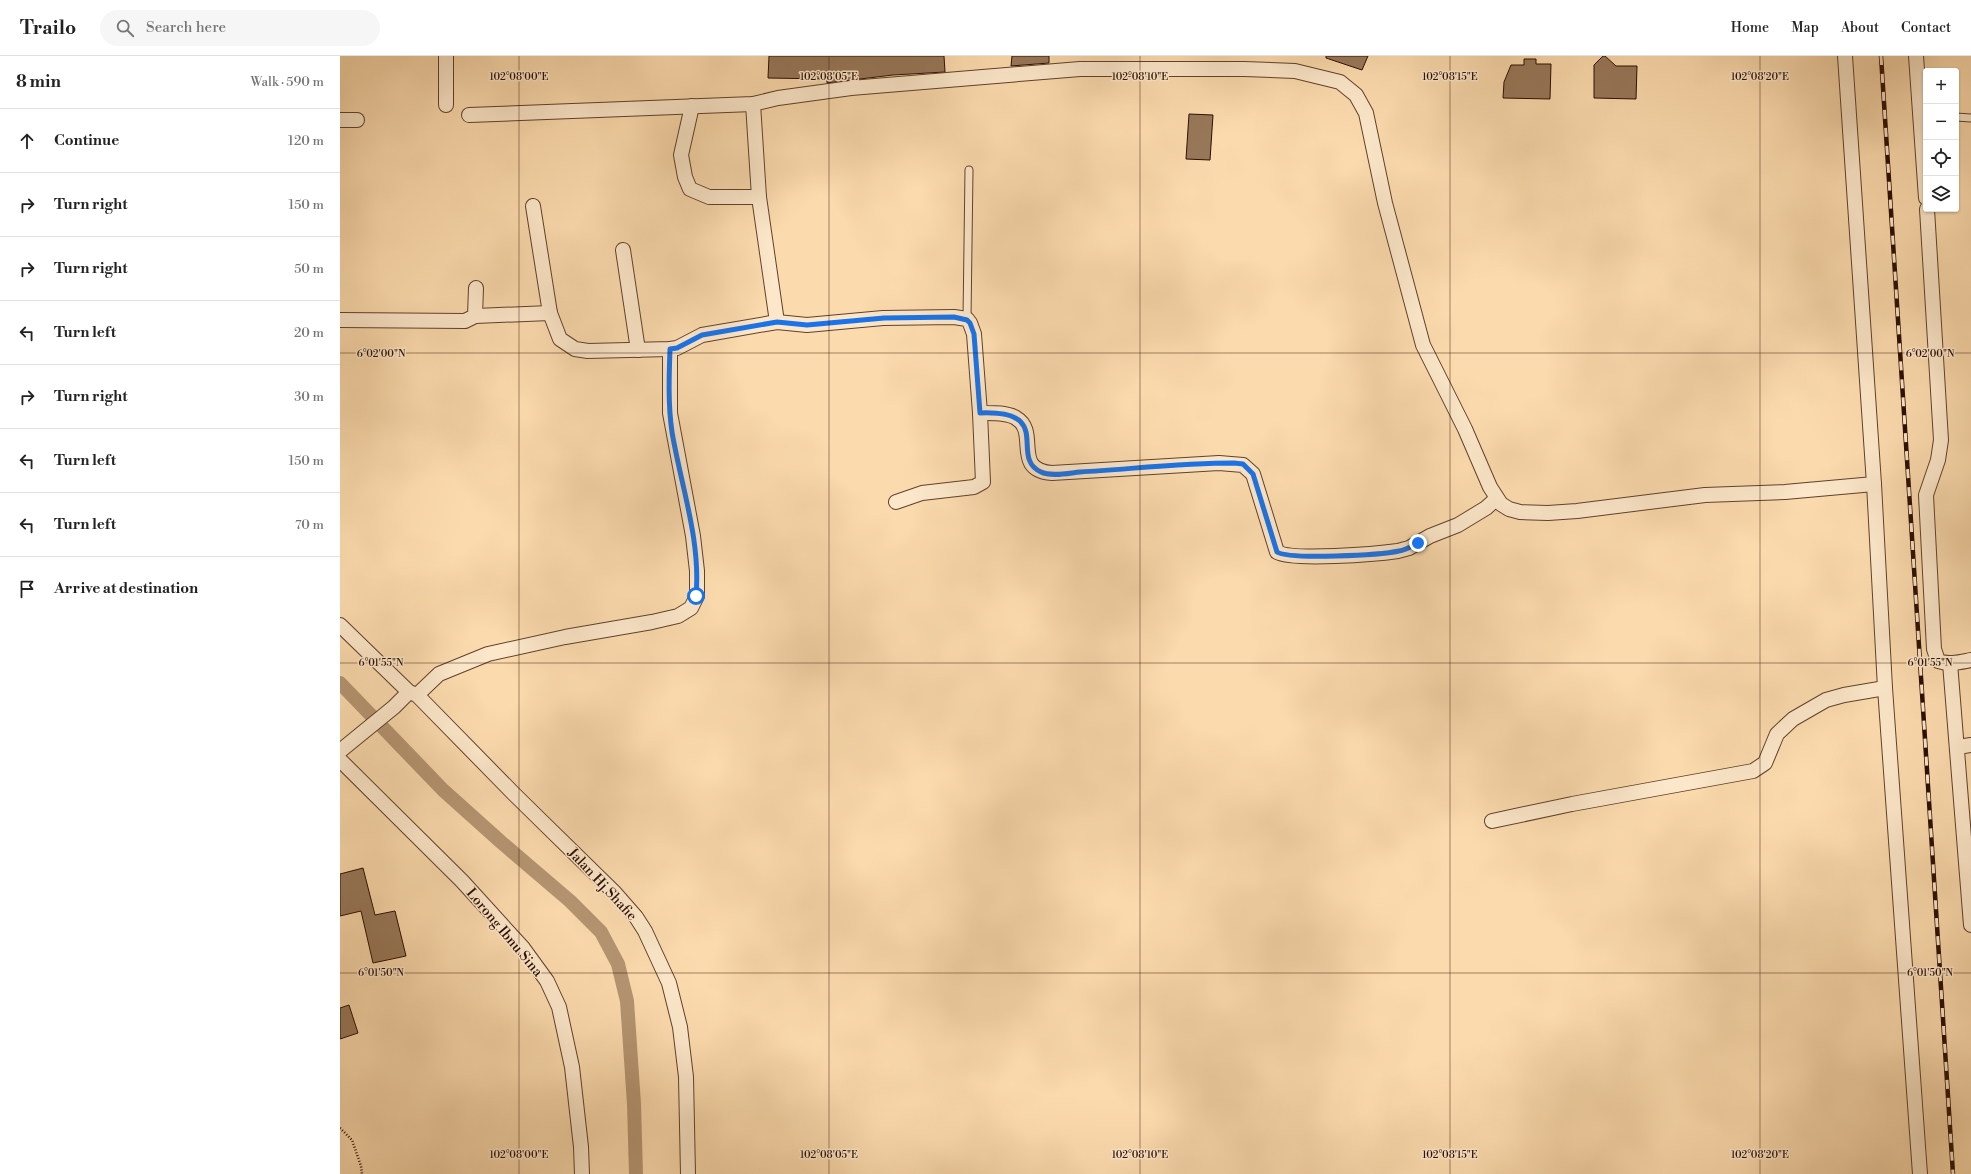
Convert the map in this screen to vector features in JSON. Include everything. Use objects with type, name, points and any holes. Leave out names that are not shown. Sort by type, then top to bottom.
[{"type":"street","points":[[446,56],[446,105]]},
{"type":"street","points":[[1845,56],[1874,484],[1885,688],[1920,1174]]},
{"type":"street","points":[[1916,56],[1923,102]]},
{"type":"street","points":[[469,115],[753,104],[778,98],[851,88],[1080,63],[1294,71],[1340,82],[1352,92],[1366,113],[1385,203],[1423,345],[1465,430],[1496,499],[1509,509],[1520,512],[1548,513],[1577,511],[1705,495],[1786,492],[1874,484]]},
{"type":"street","points":[[753,104],[759,197],[777,322]]},
{"type":"street","points":[[1923,104],[1925,176]]},
{"type":"street","points":[[692,106],[681,155],[685,177],[690,189],[710,196],[759,197]]},
{"type":"street","points":[[340,120],[356,120]]},
{"type":"street","points":[[533,206],[550,312],[560,339],[575,349],[607,352],[670,349],[677,348],[702,335],[777,322],[807,325],[884,318],[954,317],[967,320],[970,323],[974,334],[983,482],[974,487],[922,493],[896,502]]},
{"type":"street","points":[[1927,212],[1941,440],[1938,460],[1926,495],[1934,653],[1938,661],[1950,663],[1971,660]]},
{"type":"street","points":[[624,250],[638,350]]},
{"type":"street","points":[[475,316],[476,288]]},
{"type":"street","points":[[340,320],[465,321],[475,316],[550,312]]},
{"type":"street","points":[[343,748],[394,707],[439,674],[488,654],[565,636],[652,622],[678,616],[691,608],[696,596],[696,571],[693,536],[670,413],[670,349]]},
{"type":"street","points":[[980,413],[1016,417],[1022,423],[1029,460],[1032,466],[1041,472],[1100,471],[1219,463],[1243,464],[1249,468],[1256,481],[1277,552],[1289,556],[1385,553],[1409,548],[1430,536],[1458,525],[1486,508],[1496,499]]},
{"type":"street","name":"Jalan Hj Shafie","points":[[340,625],[413,694],[615,893],[636,917],[645,931],[669,983],[678,1017],[686,1077],[688,1174]]},
{"type":"street","points":[[1950,663],[1964,746],[1971,925]]},
{"type":"street","points":[[1492,821],[1572,804],[1753,771],[1765,763],[1777,734],[1793,719],[1826,700],[1844,695],[1885,688]]},
{"type":"street","name":"Lorong Ibnu Sina","points":[[340,760],[462,881],[520,944],[547,981],[559,1006],[572,1067],[582,1174]]},
{"type":"lane","points":[[1959,117],[1971,118]]},
{"type":"lane","points":[[967,320],[970,170]]},
{"type":"path","points":[[340,1128],[352,1140],[361,1166],[362,1174]]},
{"type":"building","points":[[769,56],[944,56],[945,72],[893,75],[827,83],[827,79],[768,78]]},
{"type":"building","points":[[1012,56],[1049,56],[1049,63],[1011,66]]},
{"type":"building","points":[[1326,56],[1368,56],[1362,70],[1326,58]]},
{"type":"building","points":[[1603,56],[1605,56],[1616,66],[1637,66],[1636,99],[1594,98],[1594,65]]},
{"type":"building","points":[[1524,59],[1536,59],[1536,64],[1551,64],[1550,99],[1503,98],[1504,82],[1511,65],[1524,65]]},
{"type":"building","points":[[1189,114],[1213,115],[1210,160],[1186,159]]},
{"type":"building","points":[[363,868],[375,915],[395,911],[406,956],[373,963],[361,911],[340,916],[340,874]]},
{"type":"building","points":[[349,1005],[358,1033],[340,1039],[340,1008]]},
{"type":"waterway","points":[[340,683],[443,790],[570,901],[601,932],[618,964],[627,1001],[634,1104],[636,1174]]},
{"type":"railway","points":[[1881,56],[1953,1174]]},
{"type":"route","points":[[696,596],[697,585],[693,536],[670,413],[670,349],[677,348],[702,335],[777,322],[807,325],[884,318],[954,317],[967,320],[970,323],[974,334],[976,378],[980,413],[1016,417],[1022,423],[1024,428],[1029,460],[1032,466],[1041,472],[1100,471],[1219,463],[1243,464],[1249,468],[1256,481],[1277,552],[1281,554],[1289,556],[1307,556],[1385,553],[1409,548],[1418,543]]}]
